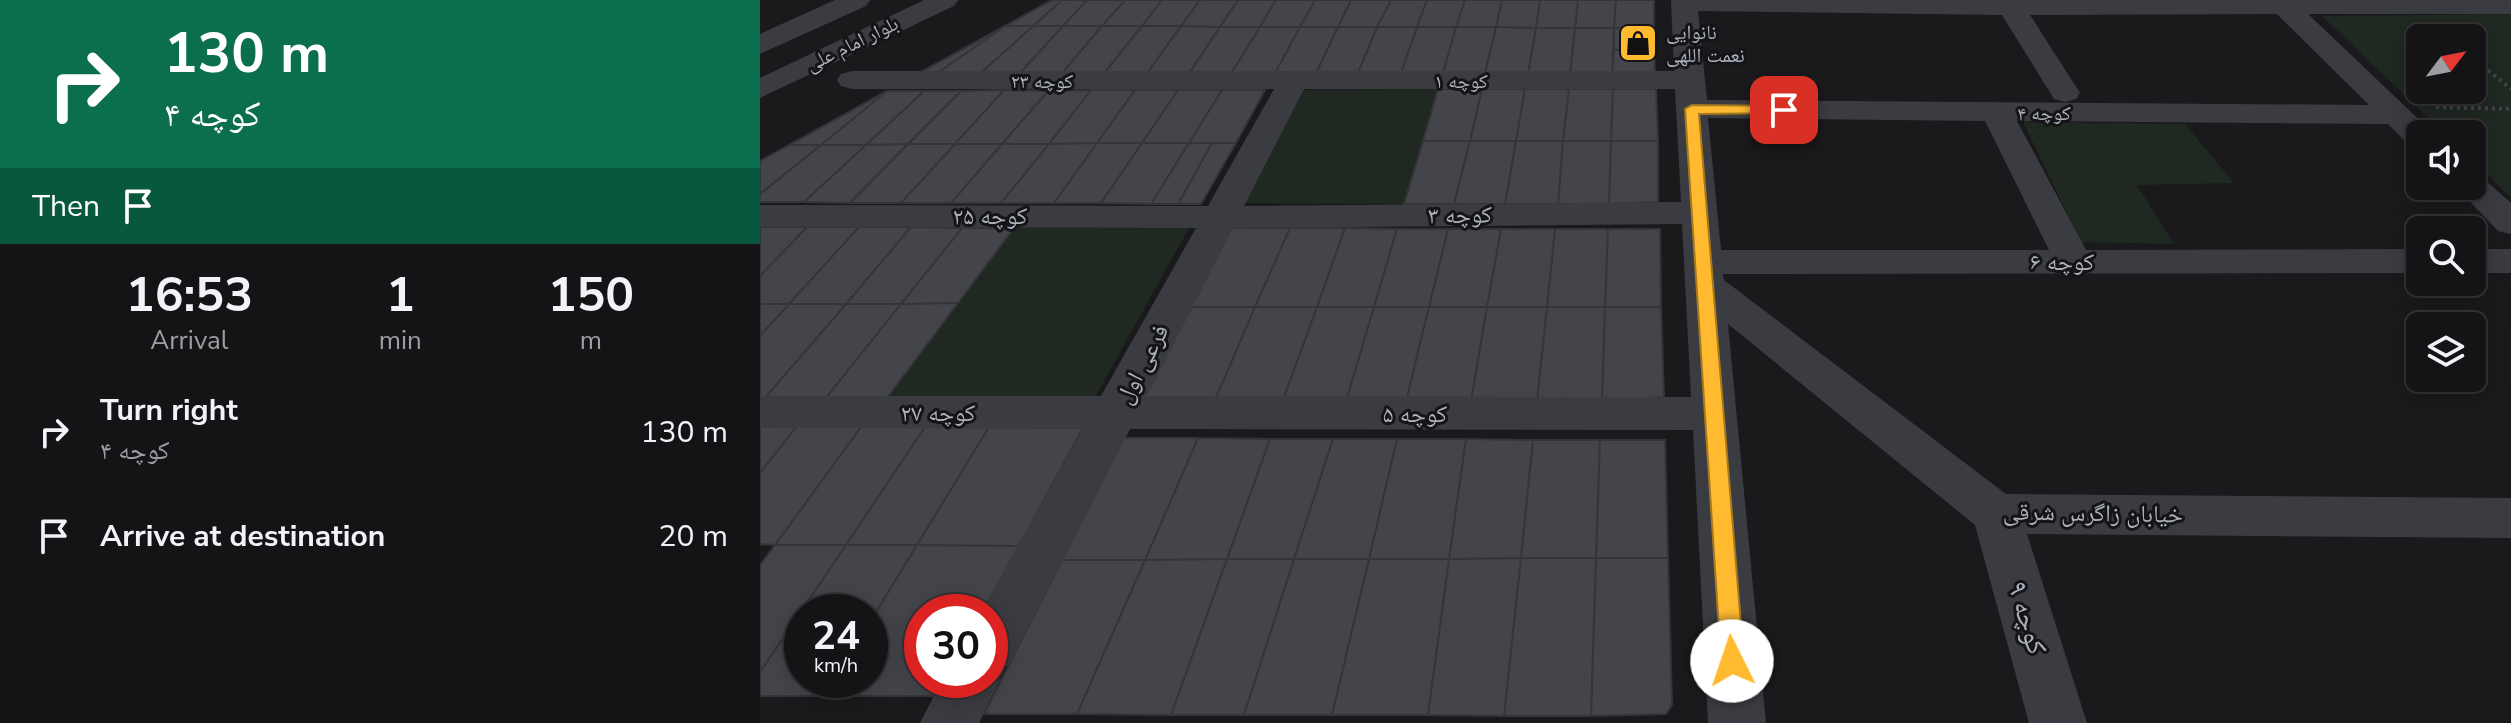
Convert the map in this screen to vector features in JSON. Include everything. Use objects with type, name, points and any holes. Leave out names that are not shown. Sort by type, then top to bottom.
[{"type":"street","name":"بلوار امام علی","points":[[760,45],[857,0]]},
{"type":"street","name":"بلوار امام علی","points":[[760,89],[945,0]]},
{"type":"street","points":[[1737,723],[1684,2],[2011,7],[2285,7],[2411,3],[2511,6]]},
{"type":"street","points":[[2011,7],[2065,93]]},
{"type":"street","points":[[2285,7],[2406,124]]},
{"type":"street","name":"کوچه ۲۳","points":[[852,80],[1232,81]]},
{"type":"street","name":"کوچه ۱","points":[[1232,81],[1691,94]]},
{"type":"street","name":"فرعی اول","points":[[1008,614],[1293,81]]},
{"type":"street","name":"کوچه ۴","points":[[1691,94],[1997,113],[2391,110]]},
{"type":"street","points":[[1997,113],[2074,262]]},
{"type":"street","points":[[2486,199],[2511,223]]},
{"type":"street","name":"کوچه ۳","points":[[1220,217],[1700,213]]},
{"type":"street","name":"کوچه ۲۵","points":[[760,216],[1220,217]]},
{"type":"street","name":"کوچه ۶","points":[[1704,274],[2074,262],[2406,261]]},
{"type":"street","points":[[2486,261],[2511,261]]},
{"type":"street","name":"خیابان زاگرس شرقی","points":[[1704,274],[1996,514],[2507,524]]},
{"type":"street","name":"۲۷ کوچه","points":[[760,412],[1116,413]]},
{"type":"street","name":"۵ کوچه","points":[[1116,413],[1714,414]]},
{"type":"street","name":"کوچه ۹","points":[[1996,514],[2058,723]]},
{"type":"street","points":[[949,723],[962,698]]},
{"type":"path","points":[[2486,68],[2511,89]]},
{"type":"path","points":[[2391,110],[2511,109]]},
{"type":"shaded area","points":[[2511,14],[2511,198],[2486,174],[2486,120],[2430,120],[2414,104],[2486,104],[2486,24],[2406,24],[2406,97],[2322,16]]},
{"type":"shaded area","points":[[1438,89],[1404,204],[1242,203],[1300,90]]},
{"type":"shaded area","points":[[2023,122],[2185,124],[2234,183],[2137,185],[2174,244],[2081,242]]},
{"type":"shaded area","points":[[1014,228],[1189,228],[1093,401],[886,399]]},
{"type":"building","points":[[1052,0],[1062,0],[1033,26],[1005,26]]},
{"type":"building","points":[[1062,0],[1087,0],[1063,26],[1033,26]]},
{"type":"building","points":[[1087,0],[1125,0],[1102,26],[1063,26]]},
{"type":"building","points":[[1125,0],[1162,0],[1142,26],[1102,26]]},
{"type":"building","points":[[1162,0],[1200,0],[1181,26],[1142,26]]},
{"type":"building","points":[[1200,0],[1238,0],[1220,27],[1181,26]]},
{"type":"building","points":[[1238,0],[1276,0],[1260,27],[1220,27]]},
{"type":"building","points":[[1276,0],[1315,0],[1300,27],[1260,27]]},
{"type":"building","points":[[1315,0],[1351,0],[1338,27],[1300,27]]},
{"type":"building","points":[[1351,0],[1391,0],[1377,27],[1338,27]]},
{"type":"building","points":[[1391,0],[1427,0],[1417,27],[1377,27]]},
{"type":"building","points":[[1427,0],[1465,0],[1456,27],[1417,27]]},
{"type":"building","points":[[1465,0],[1502,0],[1496,27],[1456,27]]},
{"type":"building","points":[[1502,0],[1540,0],[1536,28],[1496,27]]},
{"type":"building","points":[[1540,0],[1578,0],[1575,28],[1536,28]]},
{"type":"building","points":[[1578,0],[1616,0],[1614,28],[1575,28]]},
{"type":"building","points":[[1616,0],[1654,0],[1654,28],[1614,28]]},
{"type":"building","points":[[1005,26],[1033,26],[982,72],[939,72]]},
{"type":"building","points":[[1005,26],[939,72],[921,72]]},
{"type":"building","points":[[1033,26],[1063,26],[1021,72],[982,72]]},
{"type":"building","points":[[1063,26],[1102,26],[1063,72],[1021,72]]},
{"type":"building","points":[[1102,26],[1142,26],[1105,72],[1063,72]]},
{"type":"building","points":[[1142,26],[1181,26],[1148,72],[1105,72]]},
{"type":"building","points":[[1181,26],[1220,27],[1190,72],[1148,72]]},
{"type":"building","points":[[1220,27],[1260,27],[1232,72],[1190,72]]},
{"type":"building","points":[[1260,27],[1300,27],[1275,73],[1232,72]]},
{"type":"building","points":[[1300,27],[1338,27],[1316,73],[1275,73]]},
{"type":"building","points":[[1338,27],[1377,27],[1358,73],[1316,73]]},
{"type":"building","points":[[1377,27],[1417,27],[1401,73],[1358,73]]},
{"type":"building","points":[[1417,27],[1456,27],[1443,73],[1401,73]]},
{"type":"building","points":[[1456,27],[1496,27],[1485,73],[1443,73]]},
{"type":"building","points":[[1496,27],[1536,28],[1528,73],[1485,73]]},
{"type":"building","points":[[1536,28],[1575,28],[1570,74],[1528,73]]},
{"type":"building","points":[[1575,28],[1614,28],[1612,74],[1570,74]]},
{"type":"building","points":[[1614,28],[1654,28],[1654,50],[1614,50]]},
{"type":"building","points":[[1614,50],[1654,50],[1655,73],[1612,74]]},
{"type":"building","points":[[1438,89],[1482,89],[1470,141],[1423,141]]},
{"type":"building","points":[[1482,89],[1525,89],[1516,141],[1470,141]]},
{"type":"building","points":[[1525,89],[1569,89],[1563,141],[1516,141]]},
{"type":"building","points":[[1569,89],[1613,89],[1611,141],[1563,141]]},
{"type":"building","points":[[1613,89],[1656,89],[1658,141],[1611,141]]},
{"type":"building","points":[[1004,90],[955,144],[908,144],[961,91]]},
{"type":"building","points":[[1004,90],[1048,91],[1002,144],[955,144]]},
{"type":"building","points":[[1091,90],[1049,144],[1002,144],[1048,91]]},
{"type":"building","points":[[1091,90],[1135,90],[1097,143],[1049,144]]},
{"type":"building","points":[[1135,90],[1178,90],[1142,143],[1097,143]]},
{"type":"building","points":[[1178,90],[1222,90],[1189,143],[1142,143]]},
{"type":"building","points":[[1222,90],[1265,90],[1236,143],[1189,143]]},
{"type":"building","points":[[887,91],[821,145],[789,145]]},
{"type":"building","points":[[887,91],[924,91],[866,145],[821,145]]},
{"type":"building","points":[[924,91],[961,91],[908,144],[866,145]]},
{"type":"building","points":[[1423,141],[1470,141],[1454,204],[1404,204]]},
{"type":"building","points":[[1470,141],[1516,141],[1505,204],[1454,204]]},
{"type":"building","points":[[1516,141],[1563,141],[1558,204],[1505,204]]},
{"type":"building","points":[[1563,141],[1611,141],[1609,204],[1558,204]]},
{"type":"building","points":[[1611,141],[1658,141],[1658,202],[1609,204]]},
{"type":"building","points":[[1097,143],[1142,143],[1101,203],[1054,203]]},
{"type":"building","points":[[1097,143],[1054,203],[1001,203],[1049,144]]},
{"type":"building","points":[[1142,143],[1189,143],[1151,204],[1101,203]]},
{"type":"building","points":[[1189,143],[1212,143],[1178,204],[1151,204]]},
{"type":"building","points":[[1212,143],[1236,143],[1201,204],[1178,204]]},
{"type":"building","points":[[908,144],[955,144],[901,203],[850,203]]},
{"type":"building","points":[[908,144],[850,203],[804,202],[866,145]]},
{"type":"building","points":[[955,144],[1002,144],[951,203],[901,203]]},
{"type":"building","points":[[1002,144],[1049,144],[1001,203],[951,203]]},
{"type":"building","points":[[789,145],[821,145],[760,194],[760,161]]},
{"type":"building","points":[[821,145],[866,145],[804,202],[760,202],[760,194]]},
{"type":"building","points":[[760,227],[807,227],[760,276]]},
{"type":"building","points":[[807,227],[859,227],[789,304],[760,304],[760,276]]},
{"type":"building","points":[[859,227],[911,227],[846,304],[789,304]]},
{"type":"building","points":[[911,227],[962,228],[901,304],[846,304]]},
{"type":"building","points":[[962,228],[1014,228],[958,303],[901,304]]},
{"type":"building","points":[[1230,228],[1290,228],[1255,307],[1191,307]]},
{"type":"building","points":[[1290,228],[1345,228],[1317,307],[1255,307]]},
{"type":"building","points":[[1345,228],[1397,229],[1374,307],[1317,307]]},
{"type":"building","points":[[1397,229],[1448,229],[1429,307],[1374,307]]},
{"type":"building","points":[[1448,229],[1501,229],[1487,307],[1429,307]]},
{"type":"building","points":[[1501,229],[1555,229],[1547,307],[1487,307]]},
{"type":"building","points":[[1555,229],[1608,229],[1605,307],[1547,307]]},
{"type":"building","points":[[1608,229],[1660,229],[1661,307],[1605,307]]},
{"type":"building","points":[[958,303],[886,399],[825,399],[901,304]]},
{"type":"building","points":[[760,304],[789,304],[760,336]]},
{"type":"building","points":[[789,304],[846,304],[765,398],[760,398],[760,336]]},
{"type":"building","points":[[846,304],[901,304],[825,399],[765,398]]},
{"type":"building","points":[[1191,307],[1255,307],[1215,400],[1143,400]]},
{"type":"building","points":[[1255,307],[1317,307],[1283,400],[1215,400]]},
{"type":"building","points":[[1317,307],[1374,307],[1346,401],[1283,400]]},
{"type":"building","points":[[1374,307],[1429,307],[1406,401],[1346,401]]},
{"type":"building","points":[[1429,307],[1487,307],[1471,401],[1406,401]]},
{"type":"building","points":[[1487,307],[1547,307],[1537,401],[1471,401]]},
{"type":"building","points":[[1547,307],[1605,307],[1602,402],[1537,401]]},
{"type":"building","points":[[1605,307],[1661,307],[1664,397],[1602,402]]},
{"type":"building","points":[[760,426],[797,426],[760,473]]},
{"type":"building","points":[[797,426],[861,427],[775,545],[760,544],[760,473]]},
{"type":"building","points":[[861,427],[925,427],[846,545],[775,545]]},
{"type":"building","points":[[925,427],[989,427],[917,545],[846,545]]},
{"type":"building","points":[[989,427],[1083,428],[1019,546],[917,545]]},
{"type":"building","points":[[1123,438],[1198,438],[1145,560],[1062,560]]},
{"type":"building","points":[[1198,438],[1270,439],[1227,559],[1145,560]]},
{"type":"building","points":[[1270,439],[1333,439],[1294,559],[1227,559]]},
{"type":"building","points":[[1333,439],[1397,439],[1369,559],[1294,559]]},
{"type":"building","points":[[1397,439],[1466,439],[1449,559],[1369,559]]},
{"type":"building","points":[[1466,439],[1533,440],[1521,558],[1449,559]]},
{"type":"building","points":[[1533,440],[1600,440],[1596,558],[1521,558]]},
{"type":"building","points":[[1600,440],[1665,440],[1668,558],[1596,558]]},
{"type":"building","points":[[775,545],[846,545],[813,594],[784,594],[784,637],[760,672],[760,565]]},
{"type":"building","points":[[846,545],[917,545],[887,594],[813,594]]},
{"type":"building","points":[[917,545],[1019,546],[993,594],[904,594],[904,696],[888,696],[887,594]]},
{"type":"building","points":[[1521,558],[1596,558],[1591,716],[1504,716]]},
{"type":"building","points":[[1521,558],[1504,716],[1428,715],[1449,559]]},
{"type":"building","points":[[1596,558],[1668,558],[1672,705],[1666,714],[1591,716]]},
{"type":"building","points":[[1227,559],[1294,559],[1244,715],[1171,715]]},
{"type":"building","points":[[1227,559],[1171,715],[1077,714],[1145,560]]},
{"type":"building","points":[[1294,559],[1369,559],[1332,715],[1244,715]]},
{"type":"building","points":[[1369,559],[1449,559],[1428,715],[1332,715]]},
{"type":"building","points":[[1062,560],[1145,560],[1077,714],[984,714],[992,698],[1008,698],[1008,667]]},
{"type":"building","points":[[784,637],[784,696],[760,696],[760,672]]},
{"type":"place","name":"نانوایی نعمت اللهی","points":[[1638,43]]},
{"type":"route","points":[[1732,661],[1692,109],[1784,110]]}]
